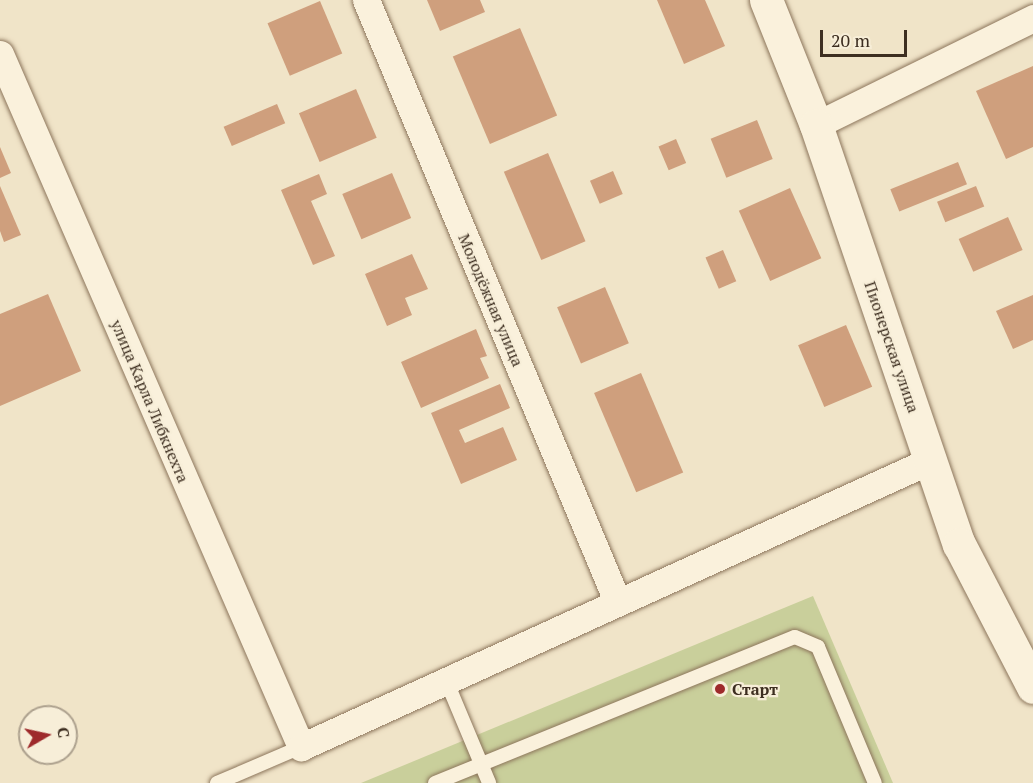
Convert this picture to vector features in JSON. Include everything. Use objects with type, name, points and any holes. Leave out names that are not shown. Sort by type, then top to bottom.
[{"type":"street","name":"Молодёжная улица","points":[[366,0],[617,601]]},
{"type":"street","name":"Пионерская улица","points":[[766,0],[816,125],[959,544],[1033,687]]},
{"type":"street","points":[[816,125],[1033,18]]},
{"type":"street","name":"улица Карла Либкнехта","points":[[0,54],[301,747]]},
{"type":"street","points":[[301,747],[617,601],[931,460]]},
{"type":"lane","points":[[435,783],[481,762],[795,638],[818,647],[875,783]]},
{"type":"lane","points":[[446,680],[489,783]]},
{"type":"lane","points":[[217,783],[301,747]]},
{"type":"green space","name":"Старт","points":[[813,596],[893,783],[361,783]]},
{"type":"building","points":[[427,0],[480,0],[485,12],[440,31]]},
{"type":"building","points":[[657,0],[705,0],[725,46],[684,64]]},
{"type":"building","points":[[320,1],[342,53],[290,76],[268,23]]},
{"type":"building","points":[[520,28],[557,115],[490,144],[453,57]]},
{"type":"building","points":[[1033,66],[1033,147],[1006,159],[976,91]]},
{"type":"building","points":[[356,89],[377,138],[320,162],[299,113]]},
{"type":"building","points":[[277,104],[285,123],[232,146],[224,127]]},
{"type":"building","points":[[757,120],[773,159],[726,178],[711,139]]},
{"type":"building","points":[[676,139],[686,163],[669,170],[659,146]]},
{"type":"building","points":[[0,147],[11,173],[0,178]]},
{"type":"building","points":[[548,153],[586,241],[541,260],[504,172]]},
{"type":"building","points":[[958,162],[967,184],[899,212],[890,189]]},
{"type":"building","points":[[613,171],[623,194],[600,204],[590,181]]},
{"type":"building","points":[[392,173],[411,218],[361,239],[342,194]]},
{"type":"building","points":[[319,174],[327,194],[311,201],[335,256],[313,265],[281,190]]},
{"type":"building","points":[[0,186],[21,235],[4,242],[0,231]]},
{"type":"building","points":[[976,186],[984,206],[945,222],[937,202]]},
{"type":"building","points":[[790,188],[821,258],[770,281],[739,211]]},
{"type":"building","points":[[1008,217],[1023,250],[973,272],[959,239]]},
{"type":"building","points":[[723,250],[736,281],[719,289],[706,257]]},
{"type":"building","points":[[412,254],[428,289],[405,298],[412,315],[387,326],[365,274]]},
{"type":"building","points":[[605,287],[629,343],[581,363],[557,307]]},
{"type":"building","points":[[48,294],[81,371],[0,406],[0,314]]},
{"type":"building","points":[[1033,295],[1033,340],[1013,349],[996,311]]},
{"type":"building","points":[[846,325],[872,387],[824,407],[798,345]]},
{"type":"building","points":[[476,329],[487,356],[480,358],[489,378],[421,408],[401,362]]},
{"type":"building","points":[[641,373],[683,472],[636,492],[594,393]]},
{"type":"building","points":[[500,384],[510,408],[459,430],[465,443],[503,427],[517,460],[461,484],[431,413]]},
{"type":"place","name":"Старт","points":[[720,689]]}]
